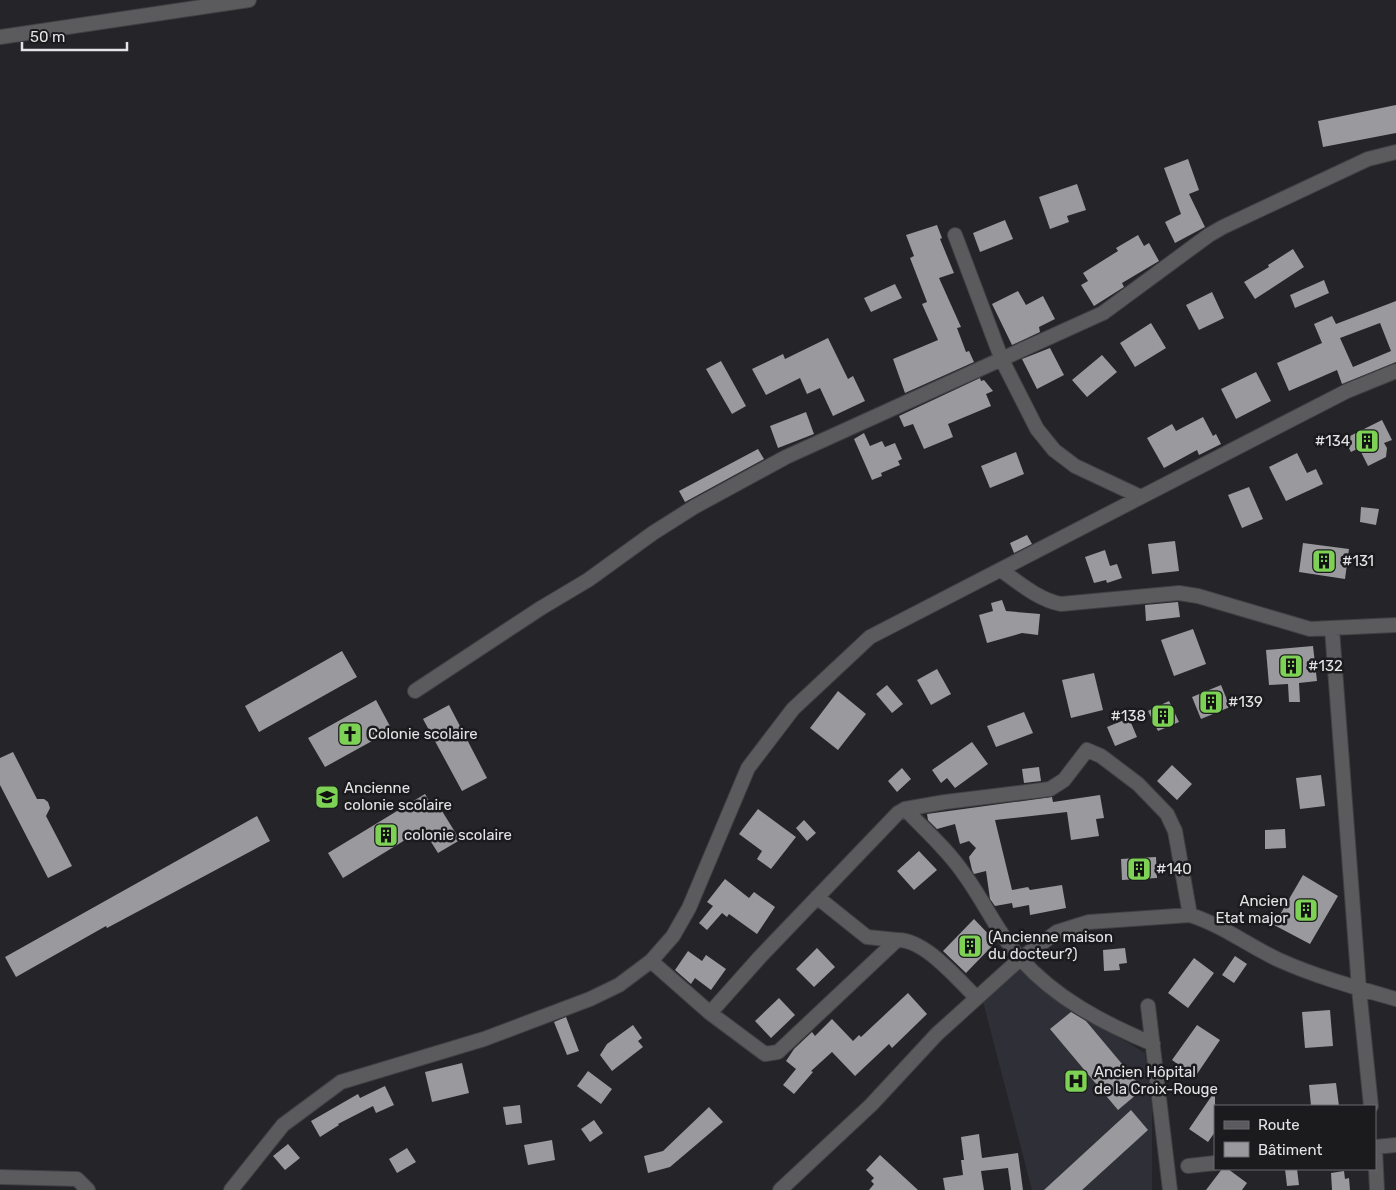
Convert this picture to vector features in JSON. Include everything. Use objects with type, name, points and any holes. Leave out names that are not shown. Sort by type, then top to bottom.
[{"type":"street","points":[[0,37],[249,0]]},
{"type":"street","points":[[415,691],[541,608],[588,580],[622,554],[694,507],[786,457],[1002,360],[1110,309],[1209,234],[1223,226],[1368,159],[1396,152]]},
{"type":"street","points":[[955,235],[1002,360],[1037,429],[1054,450],[1075,466],[1141,497]]},
{"type":"street","points":[[231,1190],[283,1125],[341,1082],[484,1039],[590,999],[619,985],[651,961],[673,936],[689,908],[748,768],[793,709],[870,637],[1347,391],[1396,371]]},
{"type":"street","points":[[1001,570],[1052,603],[1061,604],[1179,594],[1198,596],[1294,625],[1332,629],[1396,625]]},
{"type":"street","points":[[1332,629],[1359,989],[1371,1105]]},
{"type":"street","points":[[710,1013],[898,813],[905,809],[1050,788],[1064,780],[1083,753],[1092,751],[1138,784],[1167,814],[1175,831],[1190,915]]},
{"type":"street","points":[[905,809],[965,874],[1004,938],[1020,959],[1065,998],[1090,1015],[1152,1044]]},
{"type":"street","points":[[817,897],[868,937],[906,939],[915,943],[928,952],[976,998]]},
{"type":"street","points":[[780,1190],[871,1105],[937,1034],[976,998],[1020,959],[1058,932],[1073,925],[1089,922],[1190,915],[1204,920],[1279,960],[1359,989],[1396,999]]},
{"type":"street","points":[[651,961],[710,1013],[765,1054],[778,1052],[897,940]]},
{"type":"street","points":[[1148,1006],[1170,1190]]},
{"type":"street","points":[[1376,1147],[1396,1145]]},
{"type":"street","points":[[1188,1166],[1214,1163]]},
{"type":"street","points":[[1376,1168],[1377,1190]]},
{"type":"street","points":[[0,1177],[77,1179],[88,1190]]},
{"type":"shaded area","name":"Ancien Hôpital de la Croix-Rouge","points":[[1020,964],[1090,1020],[1145,1053],[1152,1108],[1152,1190],[1032,1190],[982,998]]},
{"type":"building","points":[[1396,105],[1396,133],[1323,147],[1318,121]]},
{"type":"building","points":[[1188,159],[1199,190],[1189,194],[1205,227],[1175,243],[1165,222],[1181,214],[1164,168]]},
{"type":"building","points":[[1077,184],[1086,210],[1067,216],[1069,222],[1050,229],[1039,197]]},
{"type":"building","points":[[1005,220],[1013,239],[980,252],[973,233]]},
{"type":"building","points":[[937,225],[942,238],[940,239],[954,273],[939,278],[961,327],[957,328],[966,352],[969,351],[974,362],[905,393],[893,359],[938,340],[922,304],[927,302],[910,258],[914,256],[906,235]]},
{"type":"building","points":[[1138,235],[1144,246],[1149,243],[1159,261],[1122,283],[1124,287],[1094,306],[1081,285],[1088,281],[1083,273],[1118,251],[1116,248]]},
{"type":"building","points":[[1293,249],[1304,267],[1255,299],[1244,282],[1269,267],[1268,265]]},
{"type":"building","points":[[1324,280],[1329,293],[1295,308],[1290,295]]},
{"type":"building","points":[[895,284],[902,298],[871,312],[864,298]]},
{"type":"building","points":[[1018,291],[1026,305],[1043,296],[1055,319],[1039,327],[1040,332],[1012,345],[992,304]]},
{"type":"building","points":[[1212,292],[1224,318],[1199,330],[1186,305]]},
{"type":"building","points":[[1396,301],[1396,362],[1342,384],[1337,370],[1289,391],[1277,363],[1322,343],[1314,324],[1332,316],[1336,324]],"holes":[[[1380,323],[1391,351],[1353,367],[1340,338]]]},
{"type":"building","points":[[1151,323],[1166,348],[1135,367],[1120,343]]},
{"type":"building","points":[[828,338],[848,379],[853,376],[865,401],[833,416],[820,388],[807,394],[800,378],[766,395],[752,369],[783,354],[785,359]]},
{"type":"building","points":[[1050,348],[1064,375],[1037,389],[1022,359]]},
{"type":"building","points":[[1102,355],[1117,372],[1087,397],[1072,380]]},
{"type":"building","points":[[721,361],[746,406],[732,414],[706,369]]},
{"type":"building","points":[[1256,372],[1271,401],[1236,419],[1221,389]]},
{"type":"building","points":[[980,378],[993,391],[986,394],[991,406],[948,424],[953,437],[924,449],[913,424],[904,427],[899,416]]},
{"type":"building","points":[[806,412],[814,434],[778,448],[770,426]]},
{"type":"building","points":[[1203,417],[1213,436],[1216,434],[1221,444],[1199,455],[1197,450],[1164,468],[1147,438],[1172,424],[1176,431]]},
{"type":"building","name":"#134","points":[[1382,420],[1392,440],[1384,443],[1387,448],[1386,457],[1368,466],[1359,448],[1351,452],[1344,439]]},
{"type":"building","points":[[864,433],[870,446],[882,441],[885,447],[895,443],[902,459],[898,461],[900,465],[881,473],[882,476],[872,480],[854,439]]},
{"type":"building","points":[[758,449],[764,459],[685,502],[679,491]]},
{"type":"building","points":[[1016,452],[1024,474],[990,488],[981,466]]},
{"type":"building","points":[[1297,453],[1307,473],[1316,469],[1323,484],[1286,501],[1269,467]]},
{"type":"building","points":[[1249,487],[1263,519],[1242,528],[1228,495]]},
{"type":"building","points":[[1361,507],[1379,509],[1376,525],[1360,522]]},
{"type":"building","points":[[1027,535],[1032,544],[1014,553],[1010,543]]},
{"type":"building","points":[[1175,541],[1179,571],[1152,574],[1148,544]]},
{"type":"building","name":"#131","points":[[1303,543],[1349,549],[1345,579],[1299,572]]},
{"type":"building","points":[[1105,550],[1110,566],[1117,564],[1122,578],[1107,583],[1106,580],[1094,583],[1085,557]]},
{"type":"building","points":[[1002,600],[1006,611],[1040,614],[1038,635],[1022,633],[987,643],[979,615],[993,611],[991,603]]},
{"type":"building","points":[[1178,602],[1180,617],[1146,621],[1145,605]]},
{"type":"building","points":[[1193,629],[1206,664],[1174,676],[1161,640]]},
{"type":"building","name":"#132","points":[[1313,646],[1317,681],[1299,683],[1300,702],[1289,702],[1288,684],[1269,685],[1266,650]]},
{"type":"building","points":[[342,651],[357,677],[259,732],[245,706]]},
{"type":"building","points":[[937,669],[951,694],[931,705],[917,680]]},
{"type":"building","points":[[1094,673],[1103,710],[1071,718],[1062,680]]},
{"type":"building","points":[[887,685],[903,704],[892,713],[876,694]]},
{"type":"building","name":"#139","points":[[1221,685],[1230,707],[1201,719],[1192,697]]},
{"type":"building","points":[[838,691],[866,714],[838,750],[810,728]]},
{"type":"building","name":"Colonie scolaire","points":[[376,700],[392,730],[325,767],[308,738]]},
{"type":"building","name":"#138","points":[[1169,701],[1179,722],[1158,731],[1148,711]]},
{"type":"building","name":"colonie scolaire","points":[[449,705],[487,778],[462,791],[423,719]]},
{"type":"building","points":[[1024,712],[1033,733],[996,747],[987,726]]},
{"type":"building","points":[[1129,718],[1137,737],[1115,746],[1107,727]]},
{"type":"building","points":[[972,742],[988,764],[955,788],[947,778],[941,783],[932,770]]},
{"type":"building","points":[[13,752],[37,799],[44,799],[48,802],[50,808],[46,816],[72,866],[48,878],[0,785],[0,758]]},
{"type":"building","points":[[1172,765],[1192,784],[1177,800],[1157,781]]},
{"type":"building","points":[[1039,767],[1041,781],[1024,783],[1022,769]]},
{"type":"building","points":[[902,768],[911,779],[897,792],[888,781]]},
{"type":"building","points":[[1321,775],[1325,806],[1300,809],[1296,778]]},
{"type":"building","name":"colonie scolaire","points":[[425,794],[432,806],[437,803],[460,840],[438,853],[423,829],[343,878],[328,853]]},
{"type":"building","points":[[1100,795],[1104,818],[1096,819],[1099,836],[1071,840],[1067,812],[995,820],[1012,890],[1028,887],[1030,890],[1062,885],[1066,908],[1030,915],[1029,905],[1013,908],[1012,903],[995,906],[990,899],[986,871],[974,874],[972,870],[969,857],[976,848],[969,841],[960,844],[955,824],[937,829],[928,820],[927,814],[1052,797],[1053,802]]},
{"type":"building","points":[[758,809],[796,837],[771,869],[757,859],[762,851],[739,834]]},
{"type":"building","points":[[257,816],[270,841],[107,928],[106,926],[16,977],[5,957]]},
{"type":"building","points":[[804,820],[816,833],[807,841],[796,828]]},
{"type":"building","points":[[1285,829],[1286,848],[1265,849],[1265,830]]},
{"type":"building","points":[[919,851],[937,870],[914,890],[897,871]]},
{"type":"building","name":"#140","points":[[1156,857],[1157,878],[1122,880],[1121,859]]},
{"type":"building","name":"Ancien Etat major","points":[[1303,875],[1338,896],[1310,944],[1274,925]]},
{"type":"building","points":[[725,879],[749,898],[754,892],[775,907],[757,934],[729,914],[727,917],[722,913],[707,930],[699,923],[713,906],[707,902]]},
{"type":"building","name":"(Ancienne maison du docteur?)","points":[[974,919],[996,942],[966,973],[943,951]]},
{"type":"building","points":[[817,948],[835,967],[814,987],[796,969]]},
{"type":"building","points":[[1125,948],[1127,963],[1119,964],[1120,970],[1104,971],[1103,950]]},
{"type":"building","points":[[688,951],[702,961],[706,955],[726,969],[711,990],[695,978],[691,984],[675,970]]},
{"type":"building","points":[[1235,956],[1247,964],[1234,983],[1222,975]]},
{"type":"building","points":[[1194,958],[1214,973],[1188,1008],[1168,993]]},
{"type":"building","points":[[908,993],[927,1014],[892,1048],[889,1044],[855,1076],[832,1052],[811,1071],[813,1072],[794,1094],[783,1085],[796,1069],[786,1061],[794,1049],[812,1032],[815,1036],[832,1019],[853,1041],[859,1035],[861,1037]]},
{"type":"building","points":[[779,998],[795,1015],[771,1038],[755,1021]]},
{"type":"building","points":[[1330,1010],[1333,1046],[1305,1048],[1302,1012]]},
{"type":"building","points":[[1071,1012],[1086,1021],[1143,1089],[1118,1110],[1050,1029]]},
{"type":"building","points":[[566,1017],[579,1051],[567,1055],[554,1022]]},
{"type":"building","points":[[633,1025],[642,1038],[638,1041],[643,1047],[612,1071],[600,1055],[607,1044]]},
{"type":"building","points":[[1197,1025],[1220,1040],[1195,1077],[1172,1060]]},
{"type":"building","points":[[462,1063],[469,1093],[432,1102],[425,1072]]},
{"type":"building","points":[[588,1071],[612,1089],[601,1104],[577,1086]]},
{"type":"building","points":[[1336,1083],[1339,1105],[1311,1105],[1309,1085]]},
{"type":"building","points":[[385,1086],[394,1105],[376,1113],[373,1106],[338,1124],[320,1137],[311,1121],[358,1094],[360,1098]]},
{"type":"building","points":[[1215,1091],[1214,1133],[1208,1142],[1189,1129]]},
{"type":"building","points":[[520,1105],[522,1123],[506,1125],[503,1107]]},
{"type":"building","points":[[709,1107],[723,1122],[670,1167],[648,1173],[644,1156],[663,1151]]},
{"type":"building","points":[[1131,1110],[1148,1130],[1082,1190],[1044,1190]]},
{"type":"building","points":[[594,1120],[603,1133],[590,1142],[581,1129]]},
{"type":"building","points":[[979,1134],[982,1158],[1018,1153],[1023,1190],[1011,1190],[1008,1168],[981,1171],[984,1190],[945,1190],[943,1178],[963,1175],[961,1160],[964,1160],[961,1137]]},
{"type":"building","points":[[552,1140],[555,1160],[528,1165],[524,1145]]},
{"type":"building","points":[[288,1144],[300,1158],[285,1170],[273,1156]]},
{"type":"building","points":[[407,1148],[416,1162],[397,1173],[389,1159]]},
{"type":"building","points":[[880,1155],[918,1190],[869,1190],[874,1184],[871,1181],[874,1178],[866,1170]]},
{"type":"building","points":[[1221,1170],[1229,1170],[1247,1183],[1242,1190],[1206,1190]]},
{"type":"building","points":[[1285,1170],[1297,1170],[1299,1185],[1287,1186]]},
{"type":"building","points":[[1344,1171],[1345,1179],[1349,1178],[1350,1190],[1332,1190],[1331,1173]]},
{"type":"place","name":"#134","points":[[1367,441]]},
{"type":"place","name":"#131","points":[[1324,561]]},
{"type":"place","name":"#132","points":[[1291,666]]},
{"type":"place","name":"#139","points":[[1211,702]]},
{"type":"place","name":"#138","points":[[1163,716]]},
{"type":"place","name":"Colonie scolaire","points":[[350,734]]},
{"type":"place","name":"Ancienne colonie scolaire","points":[[327,797]]},
{"type":"place","name":"colonie scolaire","points":[[386,835]]},
{"type":"place","name":"#140","points":[[1139,869]]},
{"type":"place","name":"Ancien Etat major","points":[[1306,910]]},
{"type":"place","name":"(Ancienne maison du docteur?)","points":[[970,946]]},
{"type":"place","name":"Ancien Hôpital de la Croix-Rouge","points":[[1076,1081]]}]
